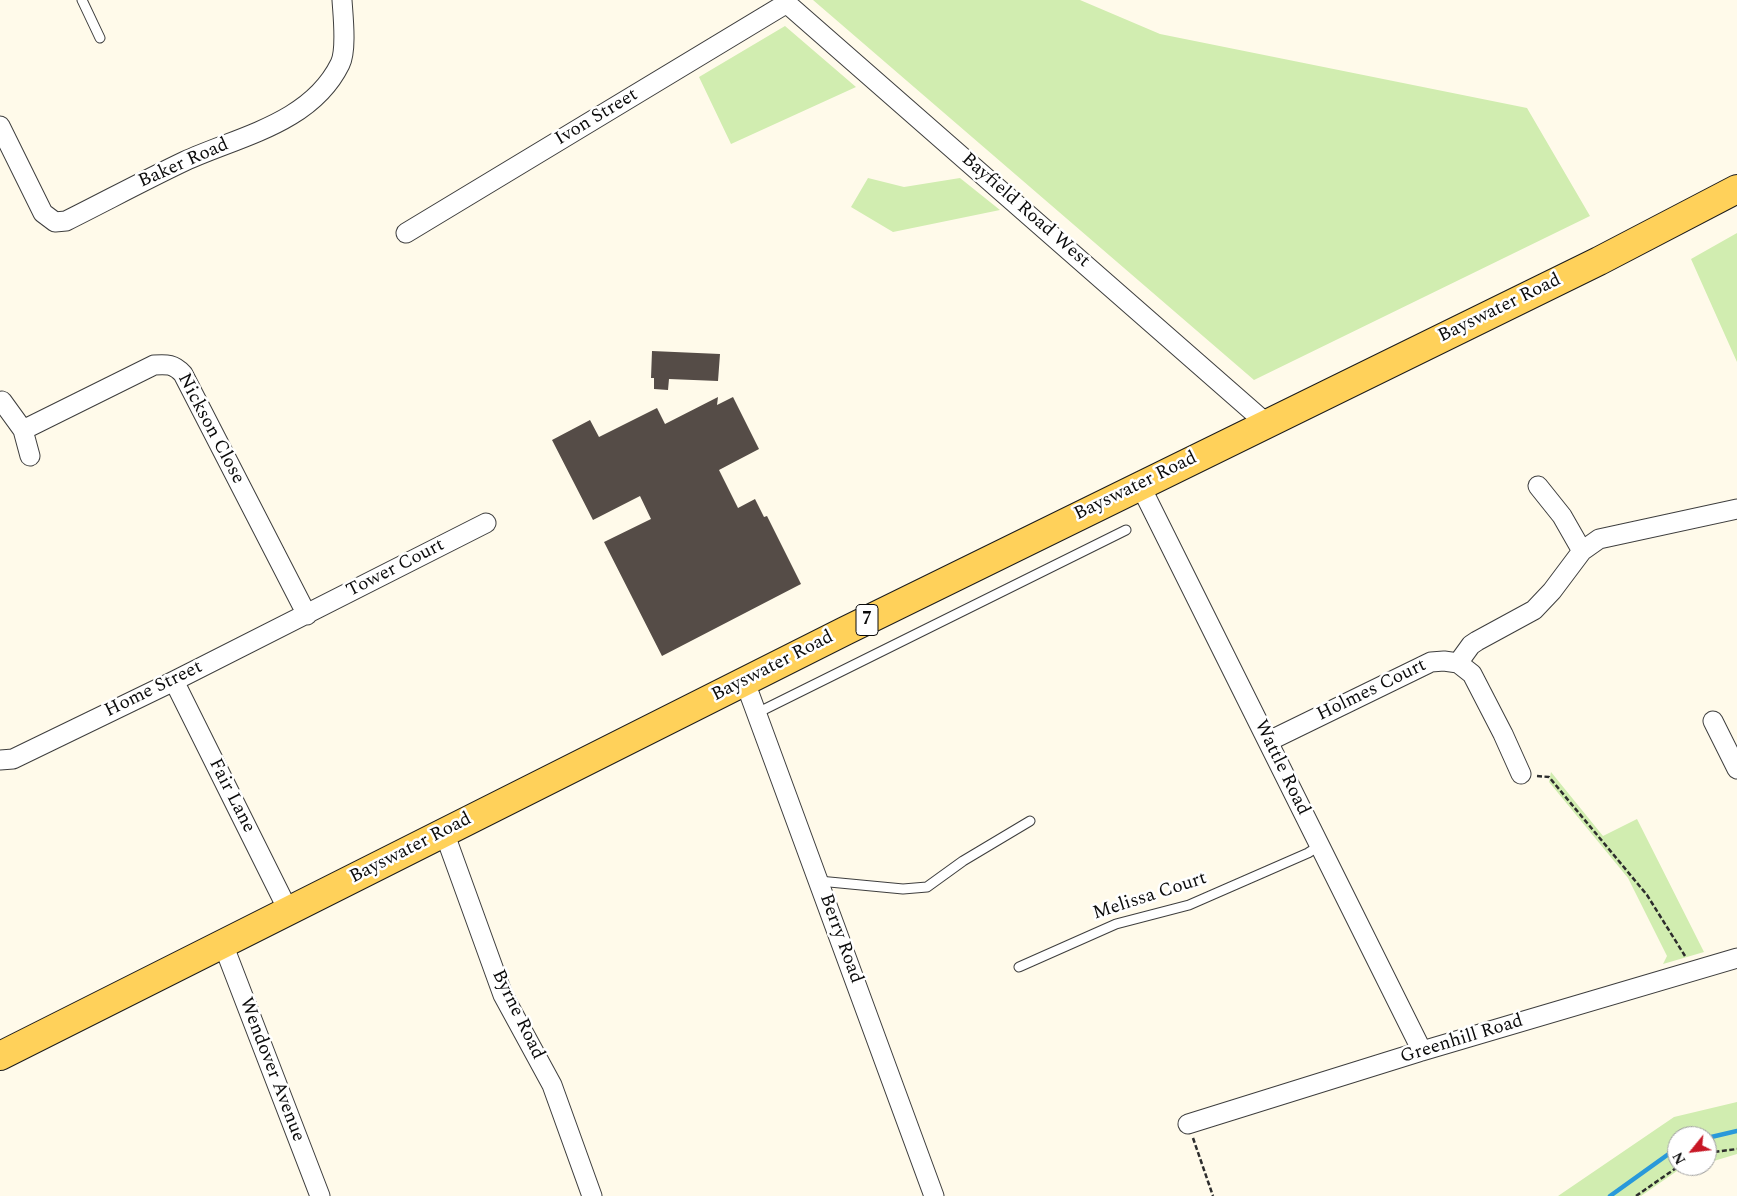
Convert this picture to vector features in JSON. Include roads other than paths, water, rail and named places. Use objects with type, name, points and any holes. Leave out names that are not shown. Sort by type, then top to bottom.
[{"type":"main road","name":"Bayswater Road","points":[[0,1056],[288,910],[1140,485],[1599,261],[1737,190]]},
{"type":"street","name":"Baker Road","points":[[0,126],[43,213],[54,222],[66,221],[187,160],[270,128],[314,98],[328,83],[341,63],[345,29],[342,0]]},
{"type":"street","name":"Ivon Street","points":[[406,233],[785,2]]},
{"type":"street","name":"Bayfield Road West","points":[[785,2],[1267,424]]},
{"type":"street","name":"Nickson Close","points":[[23,430],[154,365],[166,364],[175,366],[183,374],[306,615]]},
{"type":"street","points":[[2,402],[23,430],[30,456]]},
{"type":"street","name":"Wattle Road","points":[[1140,485],[1422,1051]]},
{"type":"street","points":[[1538,486],[1562,516],[1582,551]]},
{"type":"street","points":[[1521,774],[1472,674],[1458,663],[1471,645],[1534,610],[1552,591],[1582,551],[1599,539],[1737,509]]},
{"type":"street","name":"Tower Court","points":[[306,615],[486,523]]},
{"type":"street","name":"Home Street","points":[[0,760],[13,759],[306,615]]},
{"type":"street","name":"Holmes Court","points":[[1269,741],[1431,662],[1458,663]]},
{"type":"street","name":"Fair Lane","points":[[174,681],[288,910]]},
{"type":"street","name":"Berry Road","points":[[746,682],[934,1196]]},
{"type":"street","points":[[1713,721],[1737,769]]},
{"type":"street","name":"Byrne Road","points":[[444,832],[503,995],[552,1085],[592,1196]]},
{"type":"street","name":"Wendover Avenue","points":[[223,944],[320,1196]]},
{"type":"street","name":"Greenhill Road","points":[[1188,1124],[1422,1051],[1737,958]]},
{"type":"lane","points":[[82,0],[100,38]]},
{"type":"lane","points":[[757,713],[1126,530]]},
{"type":"lane","points":[[819,881],[903,889],[927,887],[963,861],[1030,821]]},
{"type":"lane","name":"Melissa Court","points":[[1019,967],[1116,924],[1189,905],[1308,853],[1319,846]]},
{"type":"waterway","points":[[1717,1136],[1737,1131]]},
{"type":"waterway","points":[[1610,1196],[1667,1155]]}]
